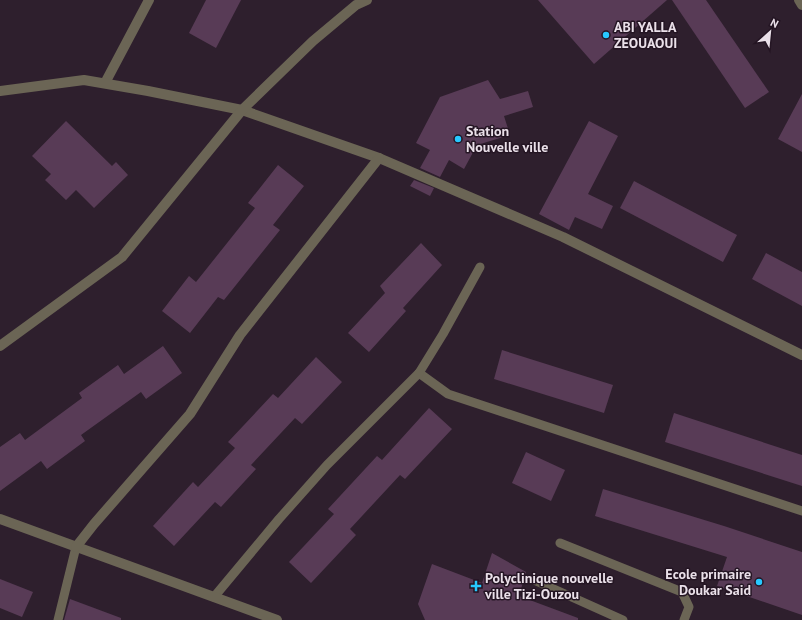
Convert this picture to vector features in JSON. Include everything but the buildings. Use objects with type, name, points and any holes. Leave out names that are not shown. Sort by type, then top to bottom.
[{"type":"street","points":[[105,83],[149,0]]},
{"type":"street","points":[[0,346],[122,257],[242,110],[313,41],[356,4],[368,0]]},
{"type":"street","points":[[799,0],[802,5]]},
{"type":"street","points":[[0,91],[84,80],[148,90],[242,110],[378,158],[563,237],[802,354]]},
{"type":"street","points":[[76,547],[94,524],[190,414],[240,335],[378,158]]},
{"type":"street","points":[[0,519],[277,620]]},
{"type":"lane","points":[[214,597],[279,519],[327,465],[419,373],[443,334],[480,267]]},
{"type":"lane","points":[[419,373],[448,394],[802,511]]},
{"type":"lane","points":[[560,543],[682,592],[689,607],[684,620]]},
{"type":"lane","points":[[58,620],[76,547]]},
{"type":"lane","points":[[536,581],[623,620]]},
{"type":"place","name":"ABI YALLA ZEOUAOUI","points":[[606,35]]},
{"type":"place","name":"Station Nouvelle ville","points":[[458,139]]},
{"type":"place","name":"Ecole primaire Doukar Said","points":[[759,582]]},
{"type":"place","name":"Polyclinique nouvelle ville Tizi-Ouzou","points":[[476,586]]}]
